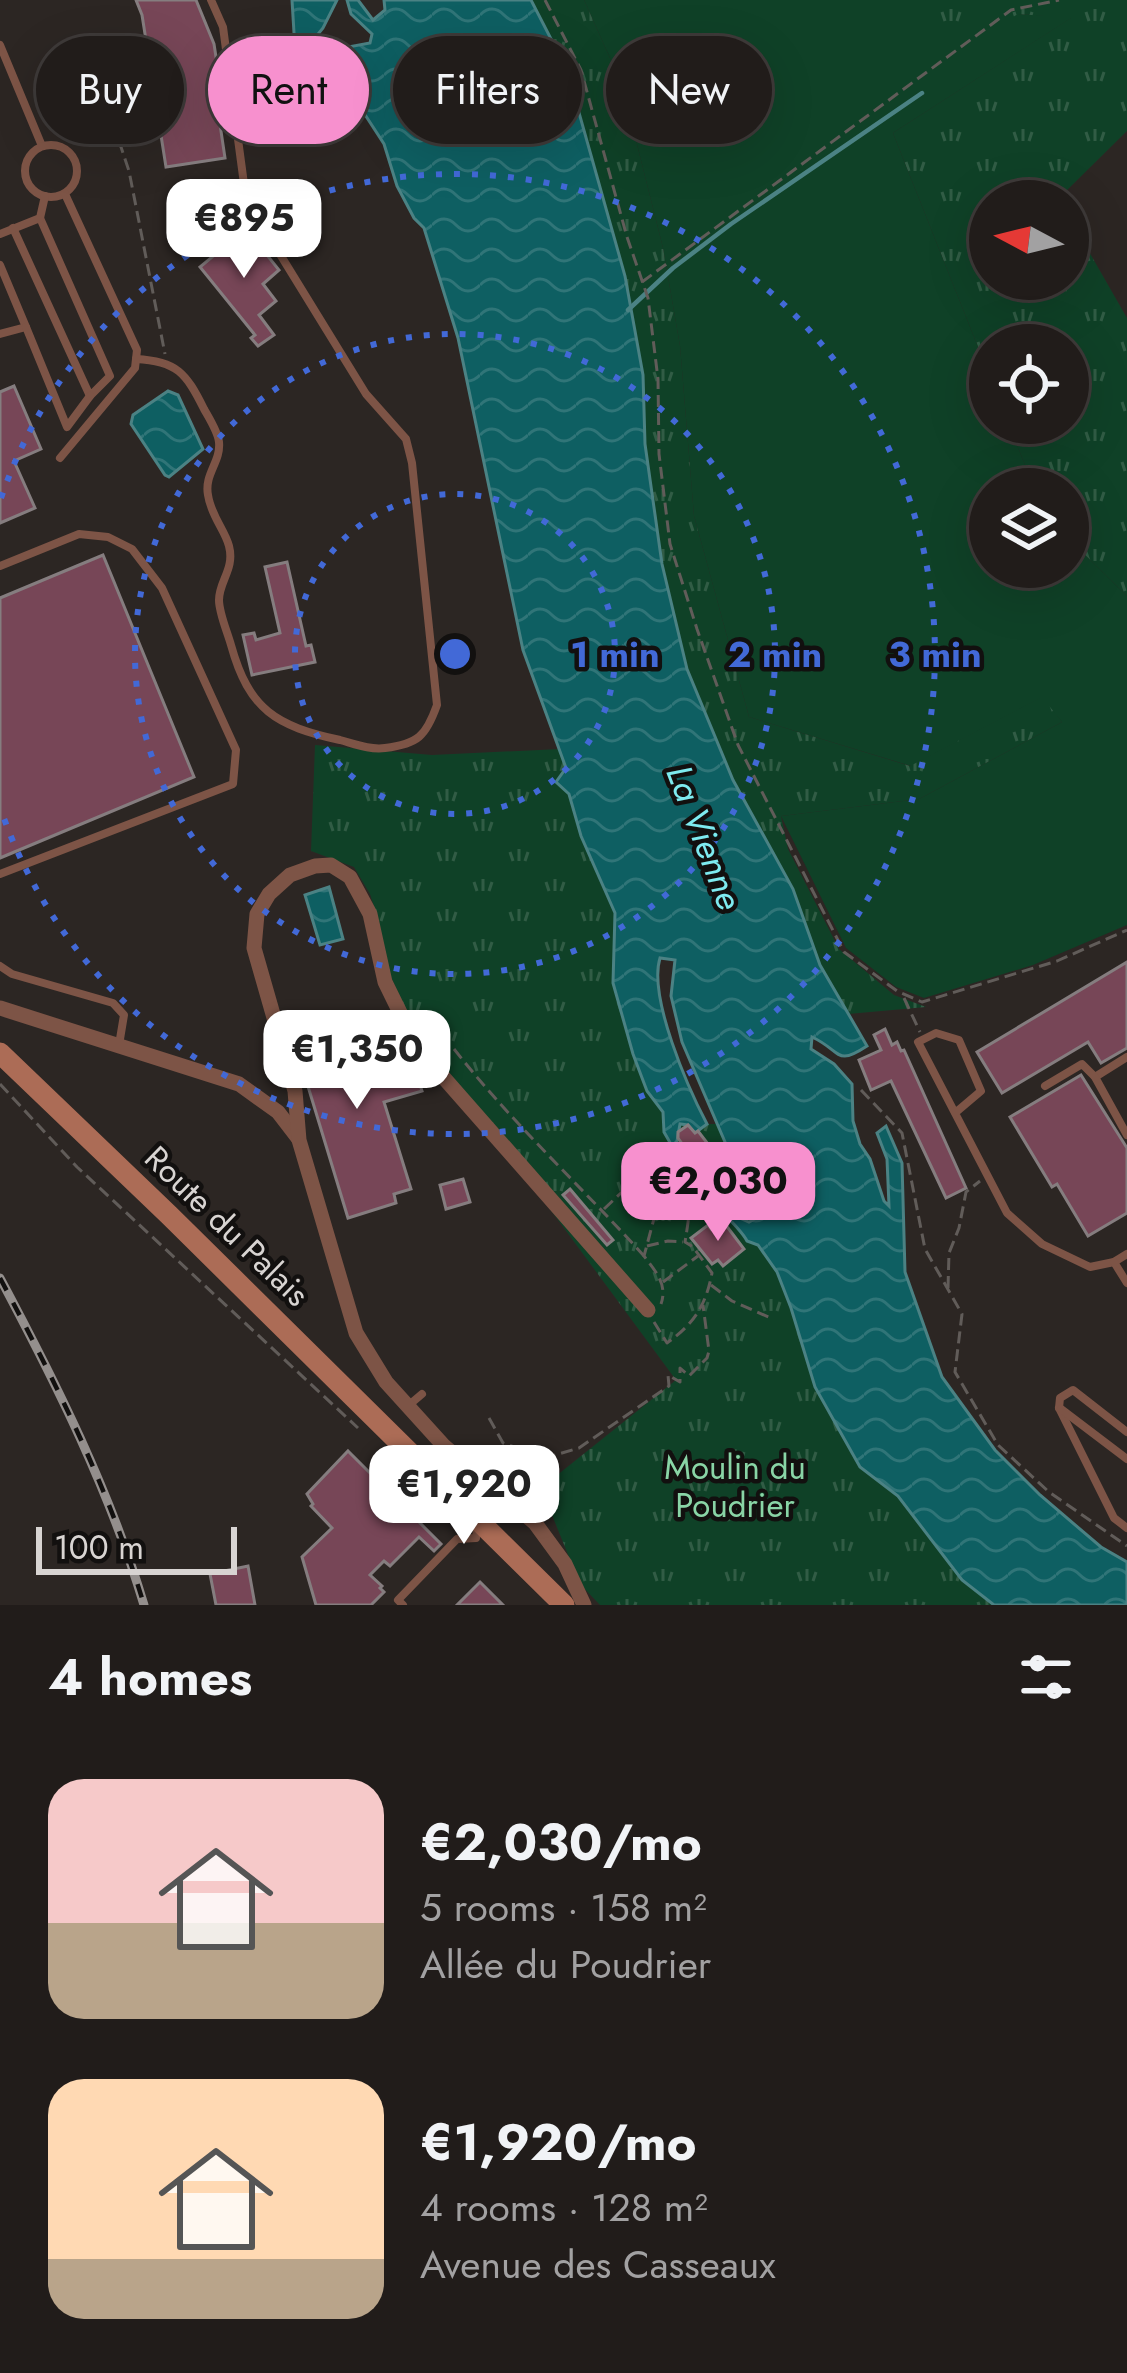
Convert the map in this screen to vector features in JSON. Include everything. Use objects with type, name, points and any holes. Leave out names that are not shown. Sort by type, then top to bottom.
[{"type":"main road","name":"Route du Palais","points":[[0,1054],[564,1605]]},
{"type":"street","points":[[584,1605],[565,1564],[535,1523],[444,1446],[386,1382],[356,1333],[299,1140],[295,1091],[254,948],[257,914],[269,894],[290,875],[332,865],[350,877],[370,914],[386,982],[421,1050],[651,1316]]},
{"type":"street","points":[[0,1008],[239,1084],[278,1112],[299,1140]]},
{"type":"lane","points":[[136,359],[166,362],[189,378],[220,443],[207,476],[215,522],[229,545],[230,570],[219,598],[235,661],[254,701],[278,719],[313,735],[377,749],[418,739],[429,728],[437,706],[406,439],[366,394],[247,199],[223,26],[212,0]]},
{"type":"lane","points":[[0,45],[42,146]]},
{"type":"lane","points":[[57,145],[70,153],[77,167],[75,182],[64,194],[45,196],[31,188],[25,172],[29,157],[42,146],[57,145]]},
{"type":"lane","points":[[60,458],[134,368],[137,350],[64,194]]},
{"type":"lane","points":[[0,265],[67,427],[110,376],[40,218],[45,196]]},
{"type":"lane","points":[[0,234],[40,218]]},
{"type":"lane","points":[[14,229],[91,396]]},
{"type":"lane","points":[[0,334],[26,327]]},
{"type":"lane","points":[[0,566],[79,534],[108,537],[132,549],[162,588],[236,750],[233,784],[0,874]]},
{"type":"lane","points":[[0,966],[113,1003],[124,1016],[119,1046]]},
{"type":"lane","points":[[955,1113],[981,1091],[959,1040],[936,1033],[918,1042],[1007,1213],[1042,1244],[1090,1268],[1127,1253]]},
{"type":"lane","points":[[1095,1077],[1127,1057]]},
{"type":"lane","points":[[1045,1085],[1082,1064],[1095,1077],[1127,1135]]},
{"type":"lane","points":[[1114,1262],[1127,1282]]},
{"type":"lane","points":[[1127,1432],[1073,1390],[1060,1397],[1060,1408],[1114,1518],[1127,1528]]},
{"type":"lane","points":[[407,1406],[422,1394]]},
{"type":"lane","points":[[1060,1408],[1127,1459]]},
{"type":"lane","points":[[403,1605],[398,1600],[458,1539],[476,1538],[477,1521]]},
{"type":"path","points":[[544,0],[580,70],[648,298],[670,544],[738,745],[844,952],[922,1002],[1058,961],[1127,930]]},
{"type":"path","points":[[643,284],[1011,10],[1059,0]]},
{"type":"path","points":[[118,144],[129,171],[166,362]]},
{"type":"path","points":[[902,993],[922,1040]]},
{"type":"path","points":[[454,1049],[490,1095],[603,1210],[663,1282],[664,1296],[651,1316],[667,1343],[689,1327],[703,1305],[712,1273],[685,1242],[647,1246]]},
{"type":"path","points":[[0,1084],[77,1167],[361,1430]]},
{"type":"path","points":[[861,1090],[902,1133],[925,1249],[962,1314],[955,1372],[998,1444],[1048,1492],[1127,1546]]},
{"type":"path","points":[[603,1210],[668,1154]]},
{"type":"path","points":[[668,1154],[685,1180],[690,1209],[685,1242]]},
{"type":"path","points":[[656,1211],[649,1205],[668,1154]]},
{"type":"path","points":[[643,1175],[665,1206],[690,1209]]},
{"type":"path","points":[[948,1289],[949,1253],[966,1192],[987,1175]]},
{"type":"path","points":[[622,1192],[656,1196],[685,1180]]},
{"type":"path","points":[[656,1211],[665,1206]]},
{"type":"path","points":[[644,1256],[656,1211]]},
{"type":"path","points":[[663,1282],[699,1255]]},
{"type":"path","points":[[710,1284],[731,1301],[772,1319]]},
{"type":"path","points":[[489,1418],[503,1443],[545,1458],[579,1448],[669,1386],[668,1375],[680,1382],[680,1368],[689,1376],[707,1358],[703,1305]]},
{"type":"green space","points":[[531,0],[584,0],[606,49],[606,144],[637,144],[663,248],[680,346],[694,516],[749,717],[910,766],[1042,697],[1062,722],[919,799],[781,816],[788,849],[839,949],[894,995],[926,1007],[848,1014],[820,965],[793,889],[733,780],[687,669],[662,564],[645,444],[643,375],[625,276],[582,123],[582,36],[550,36]]},
{"type":"green space","points":[[584,0],[925,0],[1073,17],[893,133],[969,324],[969,444],[1017,444],[1026,468],[969,468],[969,588],[1089,588],[1089,559],[1127,596],[1127,925],[1033,965],[924,998],[896,987],[846,948],[781,816],[919,799],[1062,722],[1041,698],[911,766],[749,717],[694,516],[680,346],[663,248],[637,144],[772,144],[772,36],[606,36],[606,49]]},
{"type":"green space","points":[[925,0],[1127,0],[1127,131],[1077,180],[969,180],[969,300],[1089,300],[1089,252],[1127,318],[1127,596],[1089,559],[1089,468],[1026,468],[1017,444],[1089,444],[1089,324],[969,324],[893,133],[1071,18],[1018,14],[955,51]]},
{"type":"green space","name":"Moulin du Poudrier","points":[[315,745],[432,755],[561,749],[581,836],[615,913],[613,983],[647,1091],[663,1112],[664,1132],[677,1141],[680,1124],[695,1133],[716,1124],[734,1163],[731,1182],[758,1217],[749,1222],[733,1215],[709,1187],[718,1211],[758,1245],[777,1272],[815,1387],[860,1467],[898,1496],[962,1580],[994,1605],[600,1605],[580,1584],[541,1488],[676,1380],[412,1022],[390,975],[370,894],[354,867],[311,851]]},
{"type":"water","points":[[292,0],[337,0],[317,36],[294,36]]},
{"type":"water","name":"La Vienne","points":[[347,0],[358,0],[373,20],[385,10],[384,0],[531,0],[550,36],[393,36],[393,144],[582,144],[582,123],[625,276],[643,375],[645,444],[662,564],[687,669],[733,780],[793,889],[820,965],[867,1046],[843,1056],[812,1037],[811,1049],[852,1084],[853,1121],[889,1206],[887,1159],[877,1133],[886,1126],[902,1163],[905,1272],[942,1377],[995,1450],[1040,1495],[1101,1547],[1127,1562],[1127,1605],[994,1605],[962,1580],[898,1496],[860,1467],[815,1387],[777,1272],[758,1245],[747,1241],[700,1189],[709,1186],[733,1215],[749,1222],[758,1217],[726,1171],[734,1163],[682,1042],[671,996],[675,960],[660,958],[665,1018],[707,1124],[695,1133],[680,1124],[672,1146],[664,1132],[663,1112],[647,1091],[613,983],[615,913],[581,836],[569,794],[556,782],[566,768],[523,650],[458,338],[424,228],[397,186],[384,144],[369,121],[372,34],[351,14]]},
{"type":"water","points":[[168,391],[178,395],[203,449],[169,477],[131,424],[133,415]]},
{"type":"water","points":[[329,887],[343,939],[320,945],[305,895]]},
{"type":"building","points":[[136,0],[196,0],[211,36],[208,144],[223,144],[225,158],[166,167],[162,144],[184,144],[184,36],[145,36]]},
{"type":"building","points":[[246,229],[279,270],[263,284],[276,301],[259,315],[274,335],[258,346],[251,338],[255,335],[200,267]]},
{"type":"building","points":[[14,386],[41,449],[14,461],[35,508],[0,523],[0,392]]},
{"type":"building","points":[[103,555],[194,777],[0,858],[0,598]]},
{"type":"building","points":[[287,562],[306,646],[311,645],[315,662],[252,675],[243,635],[254,633],[256,640],[280,633],[265,567]]},
{"type":"building","points":[[1127,962],[1127,1048],[1101,1063],[1088,1042],[1002,1093],[977,1052]]},
{"type":"building","points":[[363,1015],[378,1067],[402,1059],[404,1064],[412,1061],[422,1091],[384,1102],[411,1189],[394,1194],[396,1203],[348,1218],[293,1037]]},
{"type":"building","points":[[885,1029],[892,1045],[897,1042],[904,1050],[966,1188],[946,1198],[891,1081],[871,1090],[859,1060],[881,1050],[874,1035]]},
{"type":"building","points":[[1081,1075],[1127,1148],[1127,1213],[1088,1236],[1010,1117]]},
{"type":"building","points":[[688,1125],[725,1166],[702,1180],[678,1148],[683,1145],[678,1132]]},
{"type":"building","points":[[463,1179],[470,1202],[446,1209],[440,1185]]},
{"type":"building","points":[[570,1189],[613,1240],[607,1245],[563,1195]]},
{"type":"building","points":[[722,1220],[744,1249],[723,1266],[718,1260],[712,1264],[691,1238]]},
{"type":"building","points":[[348,1451],[441,1544],[434,1551],[419,1537],[390,1566],[384,1561],[370,1575],[384,1592],[371,1605],[316,1605],[302,1557],[332,1528],[311,1506],[307,1494]]},
{"type":"building","points":[[248,1566],[255,1605],[216,1605],[210,1574]]},
{"type":"building","points":[[480,1582],[503,1605],[457,1605]]},
{"type":"waterway","points":[[628,310],[731,224],[922,93]]},
{"type":"railway","points":[[0,1278],[80,1438],[144,1605]]}]
